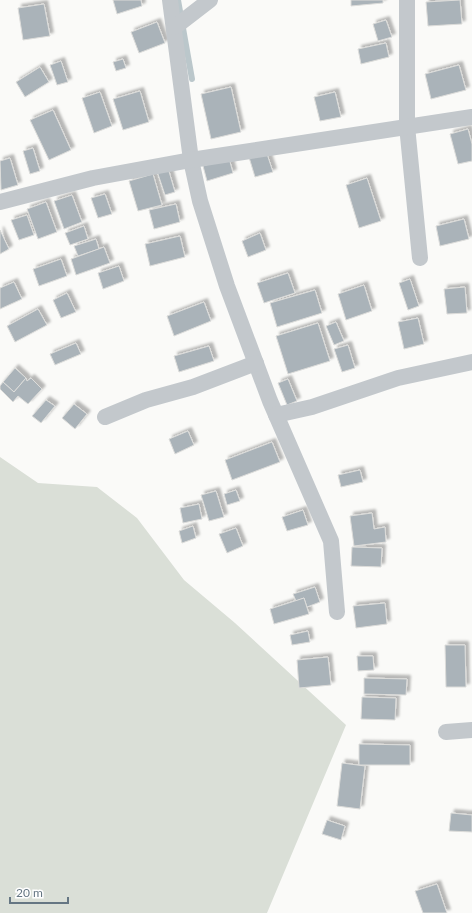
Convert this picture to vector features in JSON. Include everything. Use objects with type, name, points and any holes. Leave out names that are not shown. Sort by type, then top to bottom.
[{"type":"street","points":[[170,0],[175,28],[191,160],[200,201],[226,286],[276,416],[331,541],[336,612]]},
{"type":"street","points":[[175,28],[210,0]]},
{"type":"street","points":[[407,0],[407,126],[420,258]]},
{"type":"street","points":[[0,202],[93,178],[191,160],[472,117]]},
{"type":"street","points":[[276,416],[312,407],[398,378],[472,362]]},
{"type":"street","points":[[105,417],[146,400],[193,387],[256,363]]},
{"type":"street","points":[[446,732],[472,730]]},
{"type":"shaded area","points":[[0,457],[38,483],[97,487],[137,518],[184,580],[235,623],[346,725],[267,913],[0,913]]},
{"type":"building","points":[[113,0],[141,0],[142,6],[117,14]]},
{"type":"building","points":[[351,0],[383,0],[383,3],[351,6]]},
{"type":"building","points":[[460,0],[462,24],[428,26],[426,2]]},
{"type":"building","points":[[44,4],[50,36],[23,40],[18,8]]},
{"type":"building","points":[[386,20],[392,37],[378,41],[373,24]]},
{"type":"building","points":[[157,22],[165,43],[139,53],[131,32]]},
{"type":"building","points":[[386,43],[389,57],[361,64],[358,49]]},
{"type":"building","points":[[123,59],[126,68],[116,71],[113,62]]},
{"type":"building","points":[[61,61],[68,82],[57,85],[50,65]]},
{"type":"building","points":[[459,65],[466,90],[431,99],[425,74]]},
{"type":"building","points":[[40,67],[49,82],[25,97],[16,82]]},
{"type":"building","points":[[231,87],[241,132],[211,139],[201,94]]},
{"type":"building","points":[[140,91],[149,122],[123,130],[113,99]]},
{"type":"building","points":[[100,92],[112,126],[94,133],[82,98]]},
{"type":"building","points":[[335,92],[341,117],[320,121],[314,97]]},
{"type":"building","points":[[53,110],[71,150],[49,160],[30,120]]},
{"type":"building","points":[[468,129],[472,144],[472,161],[458,164],[450,134]]},
{"type":"building","points":[[33,148],[40,171],[30,174],[23,151]]},
{"type":"building","points":[[265,148],[273,172],[255,177],[248,154]]},
{"type":"building","points":[[10,158],[18,185],[1,190],[0,161]]},
{"type":"building","points":[[229,158],[233,173],[207,181],[203,166]]},
{"type":"building","points":[[168,168],[175,192],[165,195],[157,171]]},
{"type":"building","points":[[153,174],[162,205],[138,211],[129,181]]},
{"type":"building","points":[[367,178],[381,221],[359,228],[346,185]]},
{"type":"building","points":[[105,194],[112,214],[98,218],[91,198]]},
{"type":"building","points":[[72,195],[82,222],[64,229],[54,201]]},
{"type":"building","points":[[46,202],[57,232],[38,239],[27,209]]},
{"type":"building","points":[[176,204],[180,222],[154,229],[149,210]]},
{"type":"building","points":[[27,215],[34,235],[19,240],[11,220]]},
{"type":"building","points":[[464,219],[469,239],[440,246],[436,226]]},
{"type":"building","points":[[84,226],[88,239],[70,245],[65,233]]},
{"type":"building","points":[[0,230],[9,249],[0,254]]},
{"type":"building","points":[[260,233],[266,250],[248,257],[242,241]]},
{"type":"building","points":[[180,236],[185,257],[150,266],[145,244]]},
{"type":"building","points":[[96,239],[99,249],[78,256],[74,246]]},
{"type":"building","points":[[104,247],[110,263],[76,275],[71,259]]},
{"type":"building","points":[[61,259],[67,276],[39,286],[33,269]]},
{"type":"building","points":[[119,266],[124,281],[103,289],[98,273]]},
{"type":"building","points":[[288,273],[295,293],[264,303],[257,283]]},
{"type":"building","points":[[410,279],[419,306],[408,310],[399,283]]},
{"type":"building","points":[[14,282],[22,299],[0,309],[0,288]]},
{"type":"building","points":[[364,285],[372,311],[346,320],[338,294]]},
{"type":"building","points":[[465,287],[467,313],[447,314],[444,289]]},
{"type":"building","points":[[315,290],[322,313],[277,327],[270,303]]},
{"type":"building","points":[[67,293],[76,312],[61,318],[53,300]]},
{"type":"building","points":[[204,302],[211,321],[174,336],[167,316]]},
{"type":"building","points":[[38,309],[47,325],[15,342],[7,326]]},
{"type":"building","points":[[418,318],[424,344],[404,349],[398,322]]},
{"type":"building","points":[[336,322],[344,341],[334,345],[326,326]]},
{"type":"building","points":[[318,323],[330,361],[288,374],[276,336]]},
{"type":"building","points":[[76,343],[81,354],[55,365],[50,354]]},
{"type":"building","points":[[348,345],[355,368],[342,372],[334,349]]},
{"type":"building","points":[[209,346],[214,361],[179,372],[174,356]]},
{"type":"building","points":[[15,368],[26,378],[14,392],[3,382]]},
{"type":"building","points":[[26,378],[27,381],[31,378],[42,389],[28,404],[18,396],[13,402],[0,389],[3,382],[14,392]]},
{"type":"building","points":[[288,379],[297,401],[287,405],[278,383]]},
{"type":"building","points":[[46,400],[55,406],[41,423],[32,416]]},
{"type":"building","points":[[74,404],[87,414],[75,429],[62,418]]},
{"type":"building","points":[[188,431],[194,445],[175,454],[169,439]]},
{"type":"building","points":[[272,442],[280,462],[232,480],[225,460]]},
{"type":"building","points":[[360,470],[363,482],[341,487],[338,475]]},
{"type":"building","points":[[236,490],[240,501],[227,505],[224,494]]},
{"type":"building","points":[[216,491],[224,517],[209,521],[201,495]]},
{"type":"building","points":[[199,504],[202,519],[183,523],[180,508]]},
{"type":"building","points":[[303,510],[308,525],[287,531],[282,517]]},
{"type":"building","points":[[372,513],[374,529],[385,527],[386,542],[354,546],[350,516]]},
{"type":"building","points":[[193,526],[196,538],[182,543],[179,531]]},
{"type":"building","points":[[236,528],[243,546],[227,553],[219,534]]},
{"type":"building","points":[[352,547],[382,548],[381,567],[351,566]]},
{"type":"building","points":[[315,587],[320,602],[307,607],[304,598],[296,601],[293,594]]},
{"type":"building","points":[[304,598],[309,614],[274,624],[270,609]]},
{"type":"building","points":[[385,603],[387,624],[356,628],[353,606]]},
{"type":"building","points":[[308,631],[310,642],[292,645],[290,635]]},
{"type":"building","points":[[445,645],[465,645],[466,687],[446,687]]},
{"type":"building","points":[[357,656],[373,656],[374,670],[358,671]]},
{"type":"building","points":[[328,657],[331,685],[299,688],[297,660]]},
{"type":"building","points":[[364,678],[407,679],[406,695],[364,694]]},
{"type":"building","points":[[362,697],[396,698],[395,720],[361,719]]},
{"type":"building","points":[[359,744],[410,745],[410,765],[359,765]]},
{"type":"building","points":[[342,763],[365,766],[360,809],[337,806]]},
{"type":"building","points":[[451,813],[472,815],[472,832],[449,831]]},
{"type":"building","points":[[327,820],[345,826],[341,840],[322,834]]},
{"type":"building","points":[[437,884],[447,913],[423,913],[415,891]]},
{"type":"waterway","points":[[178,0],[192,79]]}]
